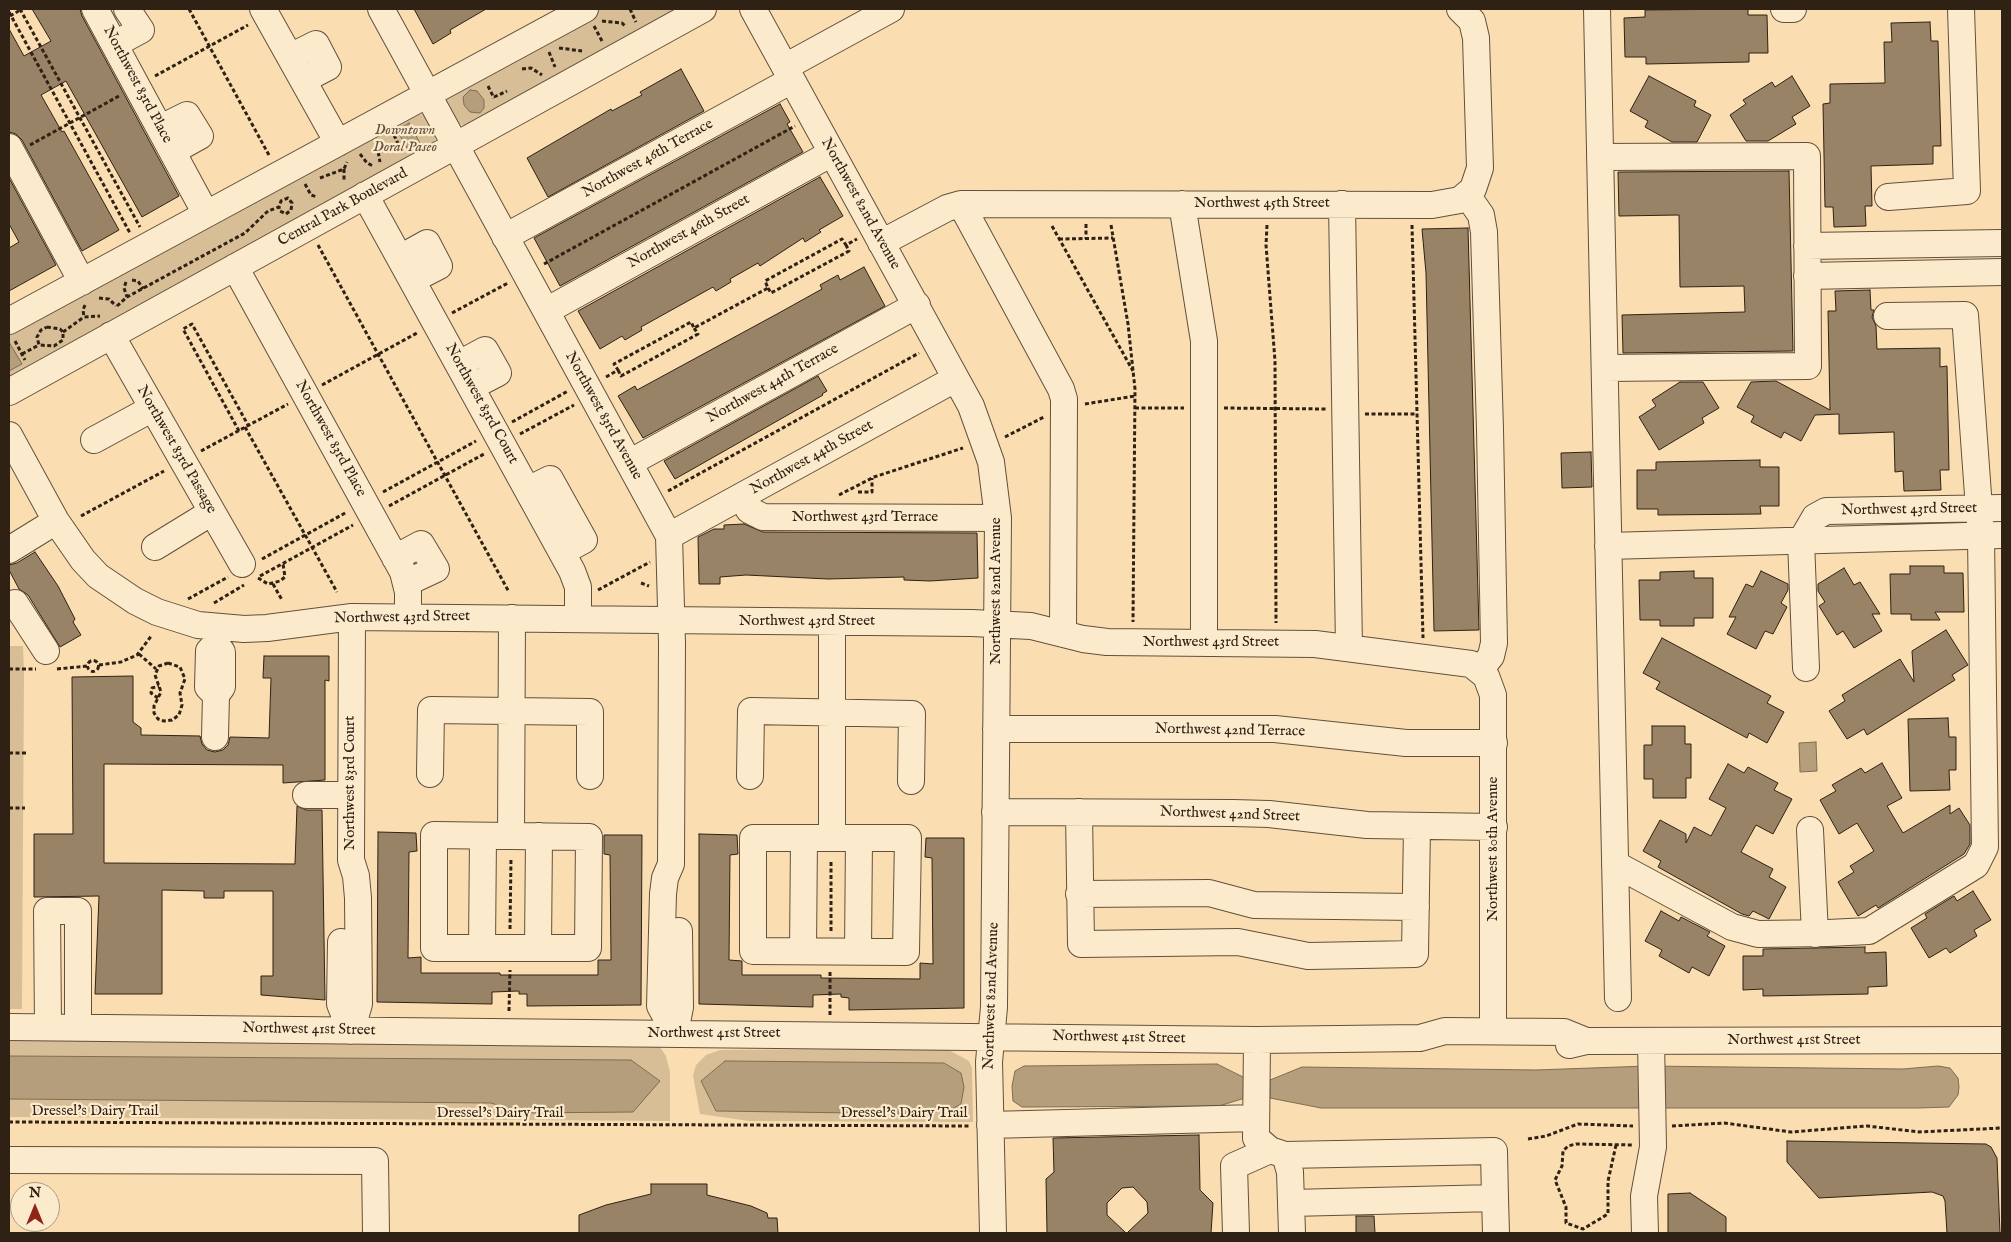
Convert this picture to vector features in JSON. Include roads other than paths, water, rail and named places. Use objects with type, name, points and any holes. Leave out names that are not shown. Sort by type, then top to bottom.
[{"type":"street","points":[[99,15],[126,9],[142,30],[115,44]]},
{"type":"street","name":"Northwest 83rd Avenue","points":[[381,9],[669,536],[672,620],[671,864],[665,878],[662,894],[660,1006],[675,1034]]},
{"type":"street","name":"Central Park Boulevard","points":[[9,392],[110,321],[236,267],[354,190],[455,146],[703,9]]},
{"type":"street","name":"Northwest 82nd Avenue","points":[[753,9],[832,153],[870,241],[917,305],[977,418],[987,447],[996,491],[998,518],[994,1007],[989,1062],[993,1233]]},
{"type":"street","name":"Northwest 46th Terrace","points":[[505,237],[788,74],[891,9]]},
{"type":"street","points":[[1597,9],[1618,998]]},
{"type":"street","points":[[1784,9],[1793,9]]},
{"type":"street","points":[[1888,197],[1967,191],[1961,9]]},
{"type":"street","points":[[1465,13],[1476,38],[1480,168],[1477,181],[1467,195],[1481,216],[1484,232],[1490,429],[1494,643],[1491,656],[1480,670]]},
{"type":"street","name":"Northwest 83rd Place","points":[[99,15],[206,214]]},
{"type":"street","points":[[257,16],[290,56],[302,80],[348,147]]},
{"type":"street","points":[[10,329],[88,294],[206,214],[348,147],[427,94],[589,16]]},
{"type":"street","points":[[18,147],[88,294]]},
{"type":"street","name":"Northwest 46th Street","points":[[546,311],[832,153]]},
{"type":"street","points":[[1600,157],[1806,156],[1808,366],[1605,368]]},
{"type":"street","name":"Northwest 83rd Court","points":[[354,190],[406,269],[562,552],[577,582],[578,619]]},
{"type":"street","name":"Northwest 45th Street","points":[[870,241],[947,208],[961,204],[1443,204],[1460,200],[1467,195]]},
{"type":"street","points":[[961,204],[1062,389],[1064,399],[1062,634]]},
{"type":"street","points":[[1182,204],[1204,341],[1204,643]]},
{"type":"street","points":[[1342,204],[1349,648]]},
{"type":"street","points":[[1807,246],[2002,243]]},
{"type":"street","points":[[1948,244],[1949,273]]},
{"type":"street","name":"Northwest 83rd Place","points":[[236,267],[395,558],[406,583],[408,617]]},
{"type":"street","points":[[1807,276],[2002,272]]},
{"type":"street","name":"Northwest 44th Terrace","points":[[629,463],[917,305]]},
{"type":"street","points":[[1615,864],[1732,927],[1758,934],[1815,934],[1870,931],[1976,865],[1985,847],[1991,508],[1965,315],[1888,316]]},
{"type":"street","name":"Northwest 83rd Passage","points":[[110,321],[153,408],[246,570]]},
{"type":"street","name":"Northwest 44th Street","points":[[669,536],[956,379]]},
{"type":"street","points":[[94,440],[153,408]]},
{"type":"street","name":"Northwest 43rd Street","points":[[9,435],[69,519],[83,560],[115,589],[135,601],[179,620],[216,625],[267,628],[352,617],[997,624],[1038,628],[1062,634],[1114,642],[1301,644],[1349,648],[1456,660],[1471,664],[1480,670]]},
{"type":"street","name":"Northwest 43rd Terrace","points":[[742,497],[752,513],[763,517],[998,518]]},
{"type":"street","name":"Northwest 43rd Street","points":[[1800,541],[1815,517],[1826,511],[1991,508]]},
{"type":"street","points":[[154,548],[212,512]]},
{"type":"street","points":[[9,550],[69,519]]},
{"type":"street","name":"Northwest 43rd Street","points":[[1608,546],[1991,535]]},
{"type":"street","points":[[1800,541],[1806,668]]},
{"type":"street","points":[[11,599],[46,651]]},
{"type":"street","name":"Northwest 83rd Court","points":[[351,1031],[340,1004],[342,896],[344,875],[351,860],[352,617]]},
{"type":"street","points":[[511,843],[512,618]]},
{"type":"street","points":[[832,622],[832,845]]},
{"type":"street","points":[[215,737],[216,695],[208,687],[208,651],[216,625]]},
{"type":"street","name":"Northwest 80th Avenue","points":[[1480,670],[1492,688],[1494,743],[1493,1031]]},
{"type":"street","points":[[430,774],[431,710],[512,711],[590,712],[590,776]]},
{"type":"street","points":[[750,776],[751,711],[912,714],[911,781]]},
{"type":"street","name":"Northwest 42nd Terrace","points":[[996,729],[1275,730],[1398,742],[1494,743]]},
{"type":"street","points":[[306,795],[351,795]]},
{"type":"street","name":"Northwest 42nd Street","points":[[995,812],[1252,813],[1367,825],[1494,827]]},
{"type":"street","points":[[1079,812],[1081,944],[1238,942],[1308,956],[1415,954],[1416,826]]},
{"type":"street","points":[[1810,830],[1815,934]]},
{"type":"street","points":[[434,835],[484,836],[511,843],[539,836],[589,837],[588,948],[434,948],[434,835]]},
{"type":"street","points":[[482,948],[484,836]]},
{"type":"street","points":[[538,948],[539,836]]},
{"type":"street","points":[[753,838],[804,838],[832,845],[859,838],[908,838],[906,952],[753,951],[753,838]]},
{"type":"street","points":[[803,951],[804,838]]},
{"type":"street","points":[[858,951],[859,838]]},
{"type":"street","points":[[1080,894],[1209,893],[1254,905],[1416,906]]},
{"type":"street","points":[[48,1027],[48,912],[78,912],[78,1027]]},
{"type":"street","points":[[48,970],[78,970]]},
{"type":"street","name":"Northwest 41st Street","points":[[9,1027],[1257,1040],[1420,1038],[1445,1032],[1493,1031],[1564,1032],[1586,1041],[1651,1047],[2002,1040]]},
{"type":"street","name":"Northwest 41st Street","points":[[1420,1038],[1445,1046],[1565,1046],[1586,1041]]},
{"type":"street","points":[[1257,1040],[1256,1138],[1277,1152],[1290,1172],[1292,1233]]},
{"type":"street","points":[[1644,1233],[1644,1196],[1652,1154],[1651,1047]]},
{"type":"street","points":[[990,1125],[1257,1111]]},
{"type":"street","points":[[1236,1233],[1234,1166],[1277,1152],[1494,1151],[1496,1233]]},
{"type":"street","points":[[9,1160],[375,1161],[376,1233]]},
{"type":"street","points":[[1291,1203],[1495,1198]]},
{"type":"park label","name":"Downtown Doral Paseo","points":[[405,140]]}]
